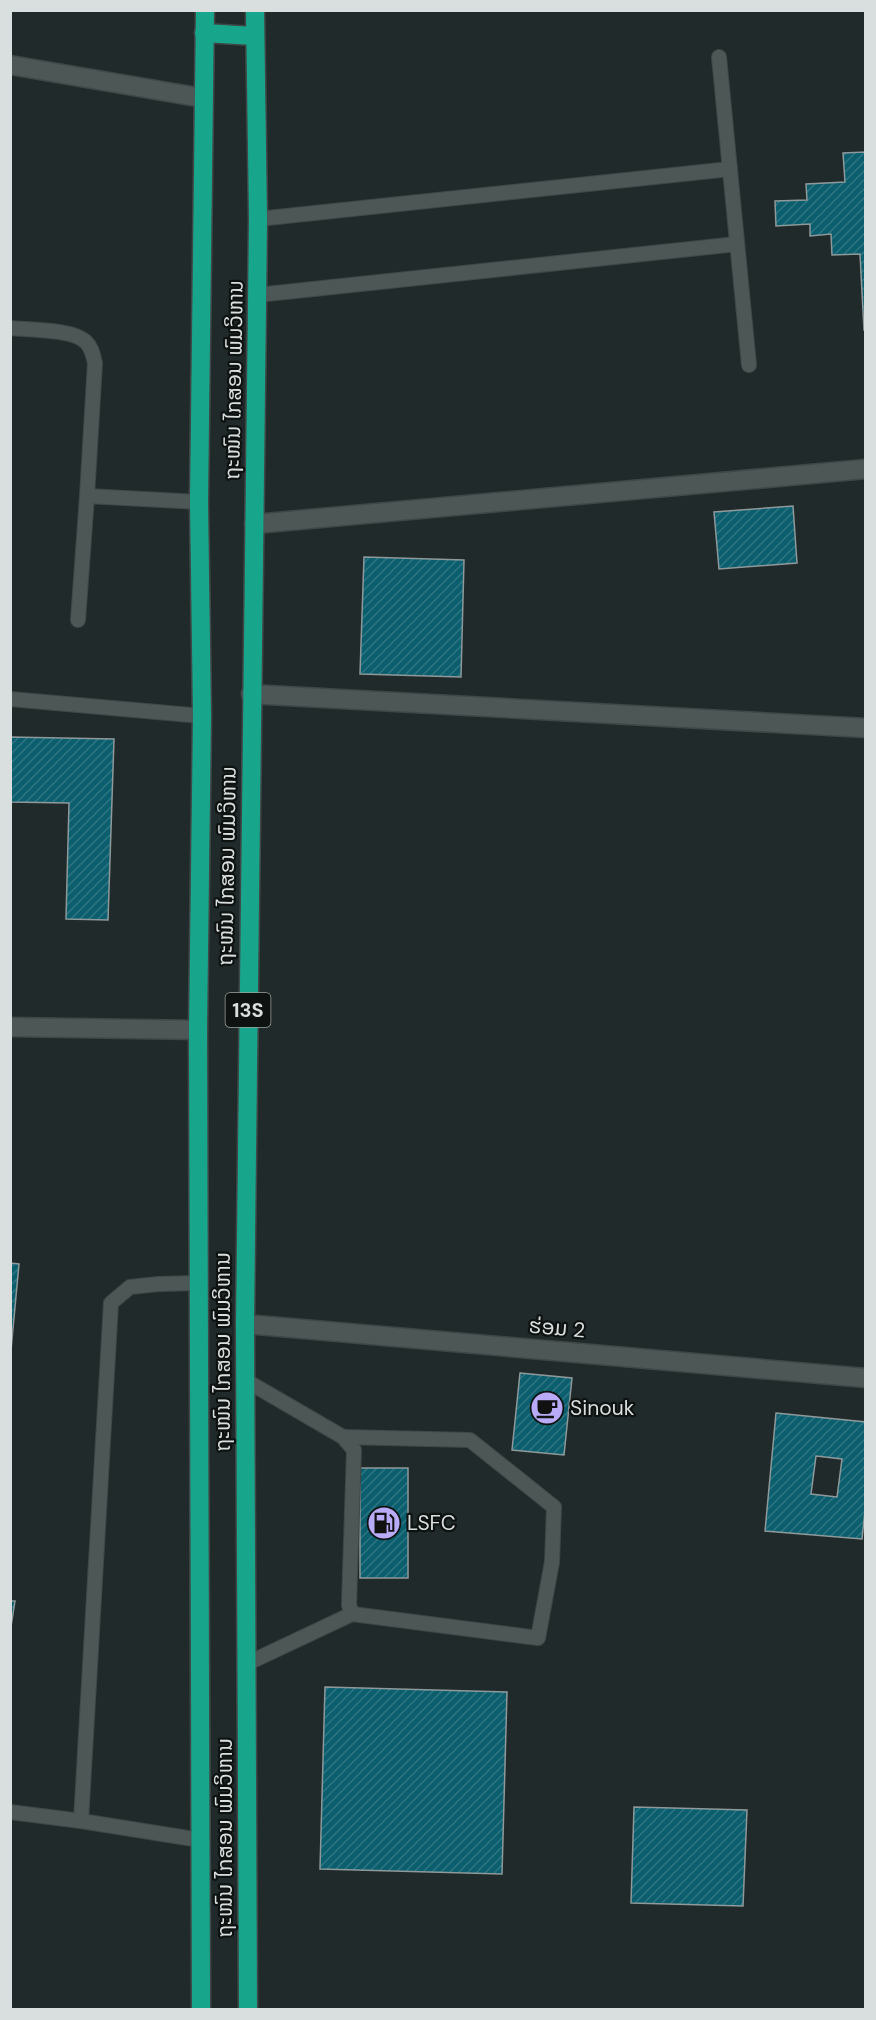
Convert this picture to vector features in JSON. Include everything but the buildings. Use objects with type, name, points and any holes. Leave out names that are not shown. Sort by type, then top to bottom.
[{"type":"highway","name":"ຖະໜົນ ໄກສອນ ພົມວິຫານ","points":[[201,2010],[198,1030],[202,716],[199,502],[205,10]]},
{"type":"highway","name":"ຖະໜົນ ໄກສອນ ພົມວິຫານ","points":[[248,2010],[245,1324],[258,219],[255,10]]},
{"type":"highway","points":[[204,33],[254,36]]},
{"type":"street","points":[[10,65],[203,98]]},
{"type":"street","points":[[254,524],[866,469]]},
{"type":"street","points":[[251,693],[866,728]]},
{"type":"street","points":[[10,1028],[198,1030]]},
{"type":"street","name":"ຮ່ອມ 2","points":[[245,1324],[866,1378]]},
{"type":"lane","points":[[719,57],[749,365]]},
{"type":"lane","points":[[258,219],[730,168]]},
{"type":"lane","points":[[257,295],[737,244]]},
{"type":"lane","points":[[10,328],[67,334],[84,340],[92,350],[95,363],[78,620]]},
{"type":"lane","points":[[87,496],[199,502]]},
{"type":"lane","points":[[10,699],[202,716]]},
{"type":"lane","points":[[81,1821],[111,1303],[130,1287],[198,1283]]},
{"type":"lane","points":[[245,1380],[343,1437],[354,1450],[349,1605],[352,1614]]},
{"type":"lane","points":[[246,1664],[352,1614],[538,1638],[552,1562],[554,1507],[471,1440],[343,1437]]},
{"type":"lane","points":[[10,1812],[200,1840]]},
{"type":"place","name":"Sinouk","points":[[547,1408]]},
{"type":"place","name":"LSFC","points":[[384,1523]]}]
